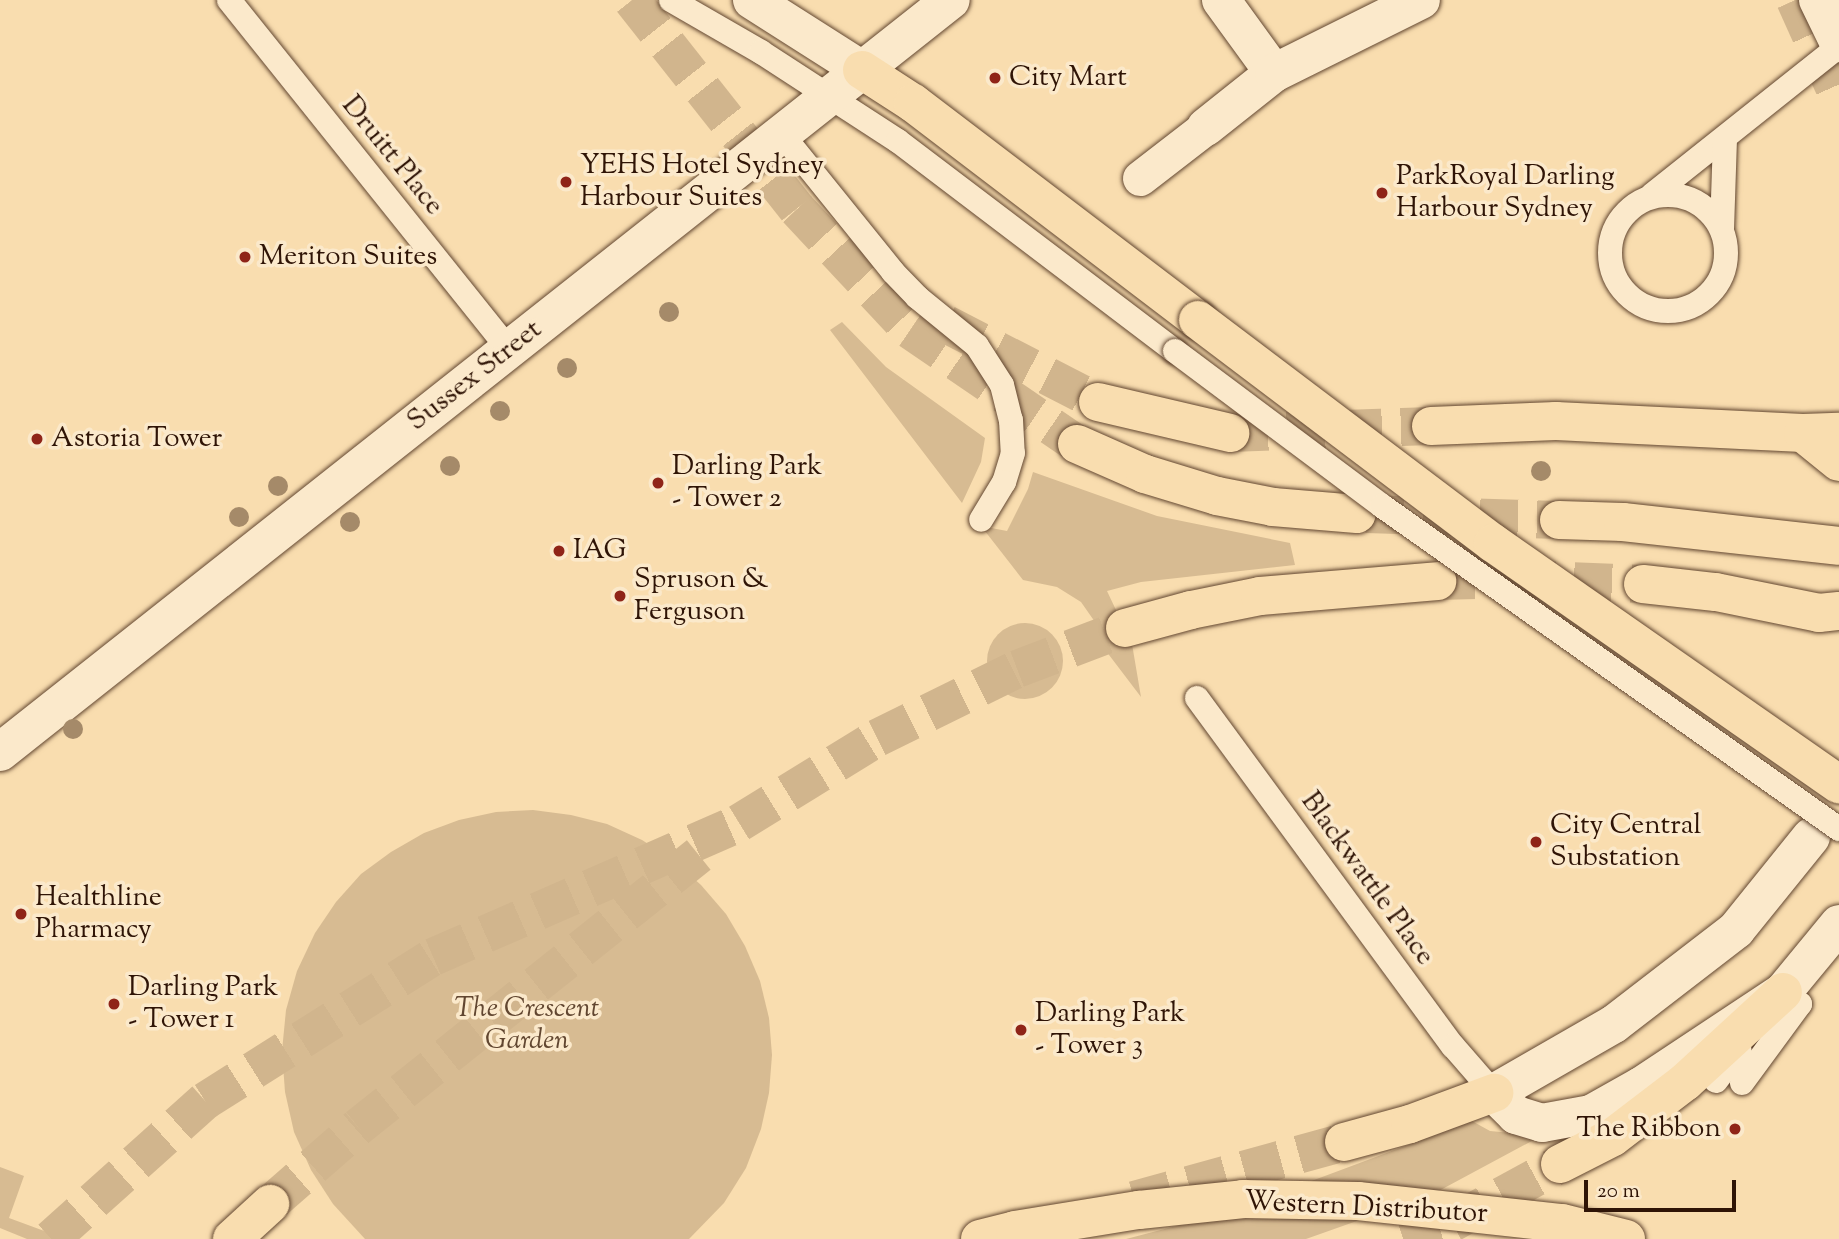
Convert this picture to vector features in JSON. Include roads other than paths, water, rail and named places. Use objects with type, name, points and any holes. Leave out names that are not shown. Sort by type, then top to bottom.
[{"type":"highway","points":[[862,70],[913,103],[1493,542],[1839,784]]},
{"type":"highway","points":[[1098,402],[1230,433]]},
{"type":"highway","points":[[1821,433],[1839,405]]},
{"type":"highway","points":[[1431,426],[1556,421],[1821,433]]},
{"type":"highway","points":[[1821,433],[1839,463]]},
{"type":"highway","points":[[1077,444],[1145,474],[1217,496],[1273,508],[1357,514]]},
{"type":"highway","points":[[1559,520],[1623,522],[1839,546]]},
{"type":"highway","points":[[1125,628],[1191,610],[1260,596],[1437,581]]},
{"type":"highway","points":[[1643,584],[1716,592],[1832,616]]},
{"type":"highway","points":[[1560,1164],[1613,1138],[1792,998]]},
{"type":"highway","points":[[1344,1142],[1410,1125],[1494,1093]]},
{"type":"highway","name":"Western Distributor","points":[[980,1239],[1015,1230],[1139,1209],[1243,1199],[1358,1202],[1562,1223],[1626,1239]]},
{"type":"highway","points":[[232,1239],[270,1204]]},
{"type":"street","points":[[752,0],[862,70]]},
{"type":"street","name":"Sussex Street","points":[[0,752],[951,0]]},
{"type":"street","points":[[1221,0],[1274,73]]},
{"type":"street","points":[[1140,178],[1274,73],[1422,0]]},
{"type":"street","points":[[1818,0],[1839,45]]},
{"type":"street","points":[[1825,833],[1736,930],[1614,1024],[1494,1093],[1516,1115],[1542,1123],[1591,1114],[1792,998],[1839,924]]},
{"type":"lane","name":"Druitt Place","points":[[229,0],[509,350]]},
{"type":"lane","points":[[671,0],[830,95],[898,141],[1392,513],[1825,833]]},
{"type":"lane","points":[[1725,138],[1722,229],[1727,250],[1724,270],[1715,289],[1699,303],[1680,310],[1659,311],[1639,303],[1623,291],[1613,274],[1609,255],[1611,236],[1619,219],[1633,205],[1652,195],[1839,45]]},
{"type":"lane","points":[[781,133],[893,272],[917,297],[977,346],[1002,385],[1011,420],[1013,453],[1004,482],[981,520]]},
{"type":"lane","points":[[1652,195],[1673,193],[1693,200],[1710,212],[1722,229]]},
{"type":"lane","name":"Blackwattle Place","points":[[1197,698],[1453,1046],[1494,1093]]},
{"type":"lane","points":[[1716,1081],[1792,998]]},
{"type":"lane","points":[[1742,1083],[1792,998]]},
{"type":"tunnel","points":[[632,0],[797,209],[910,330],[1077,444]]},
{"type":"tunnel","points":[[1795,0],[1839,98]]},
{"type":"tunnel","points":[[946,324],[1098,402]]},
{"type":"tunnel","points":[[1230,433],[1431,426]]},
{"type":"tunnel","points":[[1366,514],[1559,520]]},
{"type":"tunnel","points":[[1437,581],[1517,579],[1643,584]]},
{"type":"tunnel","points":[[51,1239],[205,1101],[433,957],[739,823],[877,738],[1017,669],[1125,628]]},
{"type":"tunnel","points":[[270,1204],[358,1127],[699,855]]},
{"type":"tunnel","points":[[1134,1200],[1344,1142]]},
{"type":"tunnel","points":[[1403,1239],[1452,1223],[1560,1164]]},
{"type":"place","name":"City Mart","points":[[995,78]]},
{"type":"place","name":"YEHS Hotel Sydney Harbour Suites","points":[[566,182]]},
{"type":"place","name":"ParkRoyal Darling Harbour Sydney","points":[[1382,193]]},
{"type":"place","name":"Meriton Suites","points":[[245,257]]},
{"type":"place","name":"Astoria Tower","points":[[37,439]]},
{"type":"place","name":"Darling Park - Tower 2","points":[[658,483]]},
{"type":"place","name":"IAG","points":[[559,551]]},
{"type":"place","name":"Spruson & Ferguson","points":[[620,596]]},
{"type":"place","name":"City Central Substation","points":[[1536,842]]},
{"type":"place","name":"Healthline Pharmacy","points":[[21,914]]},
{"type":"place","name":"Darling Park - Tower 1","points":[[114,1004]]},
{"type":"place","name":"Darling Park - Tower 3","points":[[1021,1030]]},
{"type":"place","name":"The Ribbon","points":[[1735,1129]]},
{"type":"park label","name":"The Crescent Garden","points":[[527,1025]]}]
